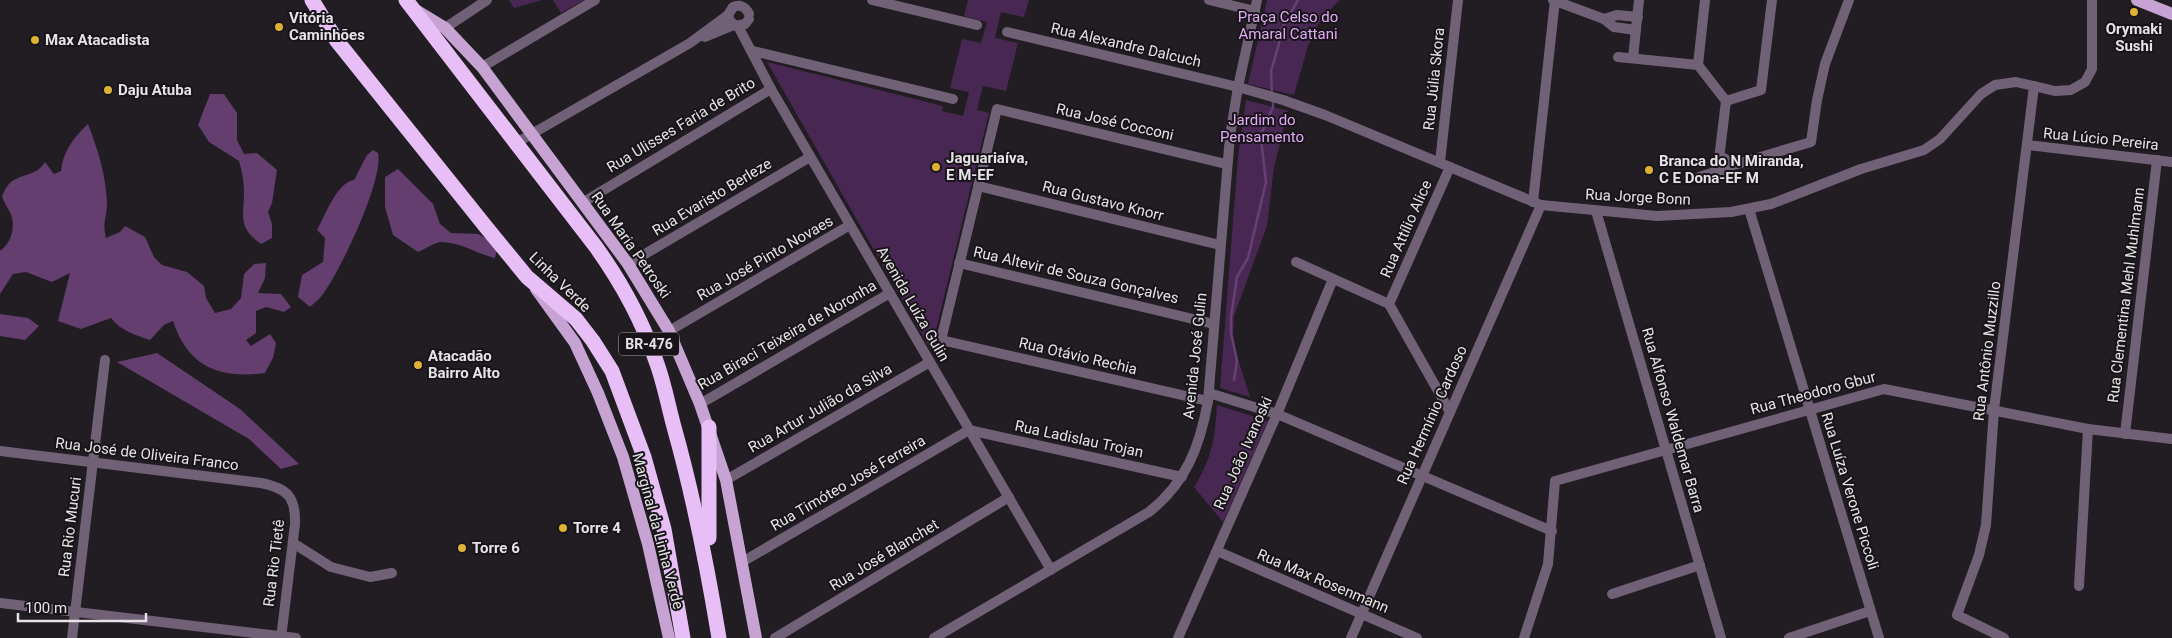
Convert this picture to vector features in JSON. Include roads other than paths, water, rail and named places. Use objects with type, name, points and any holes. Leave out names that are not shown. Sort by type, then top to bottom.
[{"type":"highway","name":"Linha Verde","points":[[312,0],[337,41],[527,277],[576,319],[612,371],[644,457],[664,529],[683,638]]},
{"type":"highway","name":"BR-476","points":[[409,4],[609,266],[631,302],[657,361],[686,469],[700,527],[719,638]]},
{"type":"highway","points":[[709,427],[709,577]]},
{"type":"main road","points":[[2137,0],[2172,14]]},
{"type":"main road","name":"Rua Maria Petroski","points":[[409,4],[445,28],[482,67],[628,264],[669,331],[709,427],[726,480],[756,638]]},
{"type":"main road","name":"Marginal da Linha Verde","points":[[527,277],[575,343],[598,393],[634,494],[668,638]]},
{"type":"street","points":[[445,28],[487,0]]},
{"type":"street","points":[[482,67],[595,0]]},
{"type":"street","name":"Avenida Luíza Gulin","points":[[750,0],[749,16],[753,51]]},
{"type":"street","points":[[872,0],[977,25]]},
{"type":"street","points":[[1210,0],[1255,11]]},
{"type":"street","name":"Avenida José Gulin","points":[[934,638],[1149,512],[1167,497],[1182,477],[1200,436],[1208,397],[1226,164],[1238,87],[1257,0]]},
{"type":"street","name":"Rua Júlia Skora","points":[[1440,162],[1458,0]]},
{"type":"street","points":[[1554,0],[1604,19],[1614,27],[1636,30]]},
{"type":"street","name":"Rua Hermínio Cardoso","points":[[1351,638],[1450,412],[1537,203],[1554,0]]},
{"type":"street","points":[[1633,58],[1639,0]]},
{"type":"street","points":[[1705,0],[1698,65],[1726,101],[1719,159],[1726,160],[1724,168]]},
{"type":"street","points":[[1726,101],[1761,90],[1772,0]]},
{"type":"street","points":[[1699,177],[1811,142],[1817,100],[1825,64],[1849,0]]},
{"type":"street","name":"Rua Jorge Bonn","points":[[1238,87],[1305,107],[1537,203],[1596,211],[1677,216],[1749,209],[1771,204],[1861,169],[1924,150],[1940,139],[1981,94],[1995,86],[2016,82],[2064,91],[2078,87],[2089,77],[2093,58],[2092,0]]},
{"type":"street","points":[[516,143],[690,43],[728,15],[731,9],[738,3],[743,6],[749,16],[745,24],[690,43]]},
{"type":"street","points":[[728,15],[730,21],[736,26]]},
{"type":"street","points":[[1604,19],[1617,15],[1638,17]]},
{"type":"street","name":"Avenida Luíza Gulin","points":[[736,26],[753,51],[771,89],[810,157],[1051,570]]},
{"type":"street","name":"Rua Alexandre Dalcuch","points":[[1007,32],[1238,87]]},
{"type":"street","points":[[753,51],[952,99]]},
{"type":"street","points":[[1618,56],[1698,65]]},
{"type":"street","name":"Rua Antônio Muzzillo","points":[[2004,638],[1957,615],[1984,539],[1994,410],[2034,86]]},
{"type":"street","name":"Rua Ulisses Faria de Brito","points":[[582,203],[771,89]]},
{"type":"street","name":"Rua José Cocconi","points":[[978,186],[997,109],[1226,164]]},
{"type":"street","name":"Rua Lúcio Pereira","points":[[2027,145],[2172,162]]},
{"type":"street","name":"Rua Evaristo Berleze","points":[[628,264],[810,157]]},
{"type":"street","name":"Rua Clementina Mehl Muhlmann","points":[[2125,434],[2157,160]]},
{"type":"street","name":"Rua Attílio Alice","points":[[1389,304],[1450,167]]},
{"type":"street","points":[[960,263],[978,186]]},
{"type":"street","name":"Rua Gustavo Knorr","points":[[978,186],[1220,245]]},
{"type":"street","name":"Rua Luíza Verone Piccoli","points":[[1749,209],[1879,638]]},
{"type":"street","name":"Rua Alfonso Waldemar Barra","points":[[1596,211],[1721,638]]},
{"type":"street","name":"Rua José Pinto Novaes","points":[[669,331],[850,226]]},
{"type":"street","points":[[1296,262],[1389,304],[1450,412]]},
{"type":"street","name":"Rua Altevir de Souza Gonçalves","points":[[960,263],[1214,324]]},
{"type":"street","name":"Rua Otávio Rechia","points":[[960,263],[941,340],[1208,397],[1277,414],[1552,531]]},
{"type":"street","name":"Rua João Ivanoski","points":[[1178,638],[1277,414],[1333,279]]},
{"type":"street","name":"Rua Biraci Teixeira de Noronha","points":[[700,404],[890,293]]},
{"type":"street","name":"Rua Rio Mucuri","points":[[72,638],[105,360]]},
{"type":"street","name":"Rua Artur Julião da Silva","points":[[726,480],[930,362]]},
{"type":"street","name":"Rua Theodoro Gbur","points":[[1552,531],[1555,480],[1877,390],[1891,389],[2088,429],[2172,439]]},
{"type":"street","points":[[2079,586],[2088,429]]},
{"type":"street","name":"Rua Ladislau Trojan","points":[[969,430],[1182,477]]},
{"type":"street","name":"Rua Timóteo José Ferreira","points":[[742,562],[969,430]]},
{"type":"street","name":"Rua José de Oliveira Franco","points":[[0,451],[261,483],[280,489],[288,494]]},
{"type":"street","name":"Rua Rio Tietê","points":[[281,637],[295,515],[292,501],[288,494]]},
{"type":"street","name":"Rua José Blanchet","points":[[775,638],[1009,497]]},
{"type":"street","points":[[1524,638],[1546,571],[1552,531]]},
{"type":"street","points":[[293,542],[332,567],[370,577],[392,573]]},
{"type":"street","name":"Rua Max Rosenmann","points":[[1216,551],[1417,638]]},
{"type":"street","points":[[1612,594],[1700,565]]},
{"type":"street","points":[[0,603],[296,638]]},
{"type":"street","points":[[1789,638],[1870,611]]},
{"type":"waterway","points":[[1272,94],[1271,71],[1279,44],[1280,32],[1298,0]]},
{"type":"waterway","points":[[1234,380],[1237,361],[1231,333],[1231,317],[1237,277],[1248,258],[1266,182],[1261,139],[1262,132],[1273,107],[1273,101]]},
{"type":"place","name":"Orymaki Sushi","points":[[2134,12]]},
{"type":"place","name":"Vitória Caminhões","points":[[279,27]]},
{"type":"place","name":"Max Atacadista","points":[[35,40]]},
{"type":"place","name":"Daju Atuba","points":[[108,90]]},
{"type":"place","name":"Jaguariaíva, E M-EF","points":[[936,167]]},
{"type":"place","name":"Branca do N Miranda, C E Dona-EF M","points":[[1649,170]]},
{"type":"place","name":"Atacadão Bairro Alto","points":[[418,365]]},
{"type":"place","name":"Torre 4","points":[[563,528]]},
{"type":"place","name":"Torre 6","points":[[462,548]]},
{"type":"park label","name":"Praça Celso do Amaral Cattani","points":[[1288,26]]},
{"type":"park label","name":"Jardim do Pensamento","points":[[1262,128]]}]
